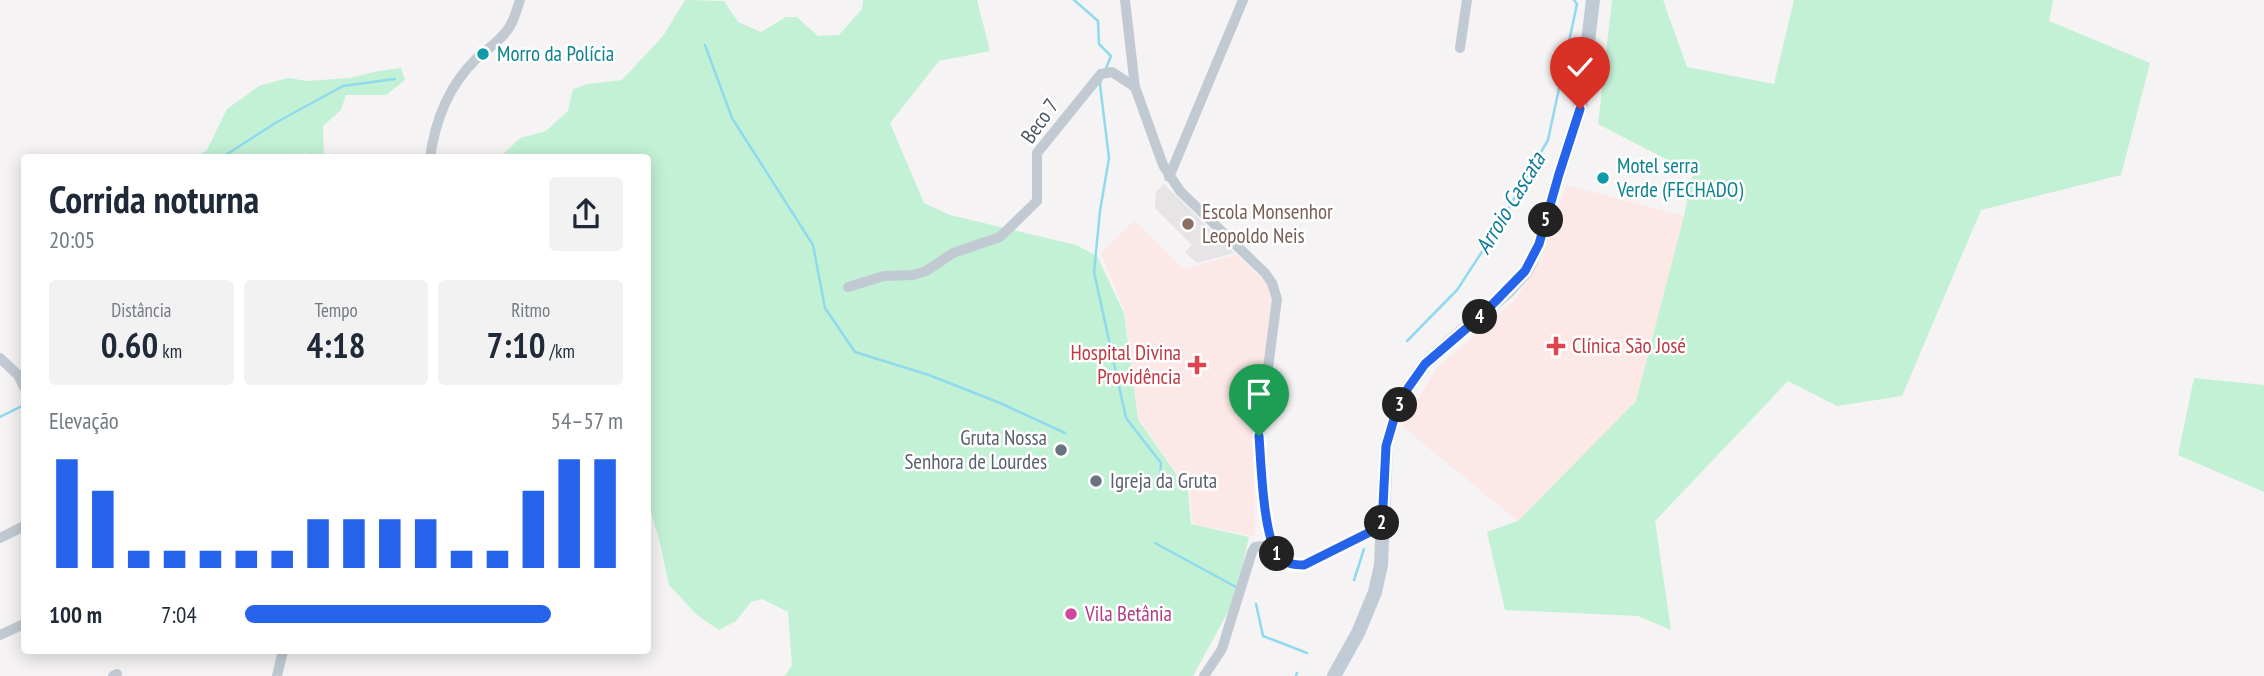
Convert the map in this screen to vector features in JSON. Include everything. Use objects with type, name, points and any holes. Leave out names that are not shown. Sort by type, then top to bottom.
[{"type":"main road","points":[[1334,676],[1375,593],[1381,565],[1386,446],[1408,388],[1425,364],[1508,291],[1525,271],[1539,244],[1580,109],[1593,0]]},
{"type":"street","points":[[431,154],[445,101],[471,65],[497,42],[510,26],[520,0]]},
{"type":"street","points":[[1125,0],[1135,87],[1169,177],[1272,283],[1277,299],[1259,436],[1271,545],[1279,557],[1293,565],[1304,565],[1382,526]]},
{"type":"street","points":[[1169,177],[1243,0]]},
{"type":"street","points":[[1460,48],[1467,0]]},
{"type":"street","name":"Beco 7","points":[[848,287],[884,276],[914,275],[926,271],[953,253],[1000,237],[1037,201],[1037,153],[1101,74],[1112,72],[1135,87]]},
{"type":"street","points":[[0,358],[21,381]]},
{"type":"street","points":[[0,538],[21,528]]},
{"type":"street","points":[[1204,676],[1222,649],[1252,552],[1255,547],[1271,545]]},
{"type":"street","points":[[0,635],[21,625]]},
{"type":"street","points":[[277,676],[282,654]]},
{"type":"shaded area","name":"Escola Monsenhor Leopoldo Neis","points":[[1164,184],[1234,253],[1197,263],[1185,252],[1192,245],[1155,208],[1156,192]]},
{"type":"shaded area","name":"Clínica São José","points":[[1566,185],[1684,216],[1636,401],[1518,521],[1402,426],[1436,369],[1515,300],[1542,257]]},
{"type":"shaded area","name":"Hospital Divina Providência","points":[[1134,221],[1183,269],[1236,255],[1268,284],[1272,299],[1253,436],[1255,536],[1193,524],[1190,492],[1138,417],[1125,312],[1101,253]]},
{"type":"green space","points":[[685,0],[724,1],[738,22],[761,32],[786,17],[797,17],[818,36],[839,35],[862,9],[863,0],[977,0],[990,51],[939,61],[890,123],[924,203],[950,215],[1076,245],[1097,256],[1124,313],[1138,419],[1188,491],[1191,524],[1249,537],[1234,601],[1193,676],[785,676],[792,665],[788,612],[762,599],[751,602],[736,621],[719,630],[697,615],[669,585],[651,512],[651,154],[503,154],[520,138],[546,131],[568,111],[573,89],[588,84],[622,80],[663,36]]},
{"type":"green space","points":[[1612,0],[1663,0],[1687,67],[1774,84],[1794,0],[2053,0],[2049,21],[2150,63],[2121,175],[1981,210],[1902,396],[1837,406],[1788,381],[1655,521],[1671,630],[1638,616],[1505,610],[1487,532],[1518,521],[1636,401],[1684,216],[1693,173],[1598,124]]},
{"type":"green space","points":[[401,68],[405,80],[386,95],[346,95],[341,110],[323,126],[324,154],[201,154],[207,150],[227,109],[259,86],[288,78],[307,81],[350,78]]},
{"type":"green space","points":[[2194,378],[2264,385],[2264,492],[2178,455]]},
{"type":"waterway","points":[[1074,0],[1098,21],[1099,44],[1111,56],[1105,71]]},
{"type":"waterway","name":"Arroio Cascata","points":[[1407,341],[1457,290],[1493,235],[1548,140],[1577,4],[1574,0]]},
{"type":"waterway","points":[[705,45],[732,118],[813,245],[825,308],[855,352],[929,375],[1065,433]]},
{"type":"waterway","points":[[227,154],[277,122],[343,86],[395,79]]},
{"type":"waterway","points":[[1101,80],[1109,158],[1094,272],[1126,418],[1161,463],[1160,476]]},
{"type":"waterway","points":[[0,417],[21,406]]},
{"type":"waterway","points":[[1155,543],[1236,587]]},
{"type":"waterway","name":"Arroio Cascata","points":[[1354,580],[1364,549]]},
{"type":"waterway","points":[[1256,604],[1263,636],[1307,653]]},
{"type":"place","name":"Morro da Polícia","points":[[483,54]]},
{"type":"place","name":"Motel serra Verde (FECHADO)","points":[[1603,178]]},
{"type":"place","name":"Escola Monsenhor Leopoldo Neis","points":[[1188,224]]},
{"type":"place","name":"Clínica São José","points":[[1556,346]]},
{"type":"place","name":"Hospital Divina Providência","points":[[1197,365]]},
{"type":"place","name":"Gruta Nossa Senhora de Lourdes","points":[[1061,450]]},
{"type":"place","name":"Igreja da Gruta","points":[[1096,481]]},
{"type":"place","name":"Vila Betânia","points":[[1071,614]]},
{"type":"route","points":[[1259,436],[1271,545],[1279,557],[1293,565],[1304,565],[1382,526],[1386,446],[1408,388],[1425,364],[1508,291],[1525,271],[1539,244],[1580,109]]}]
